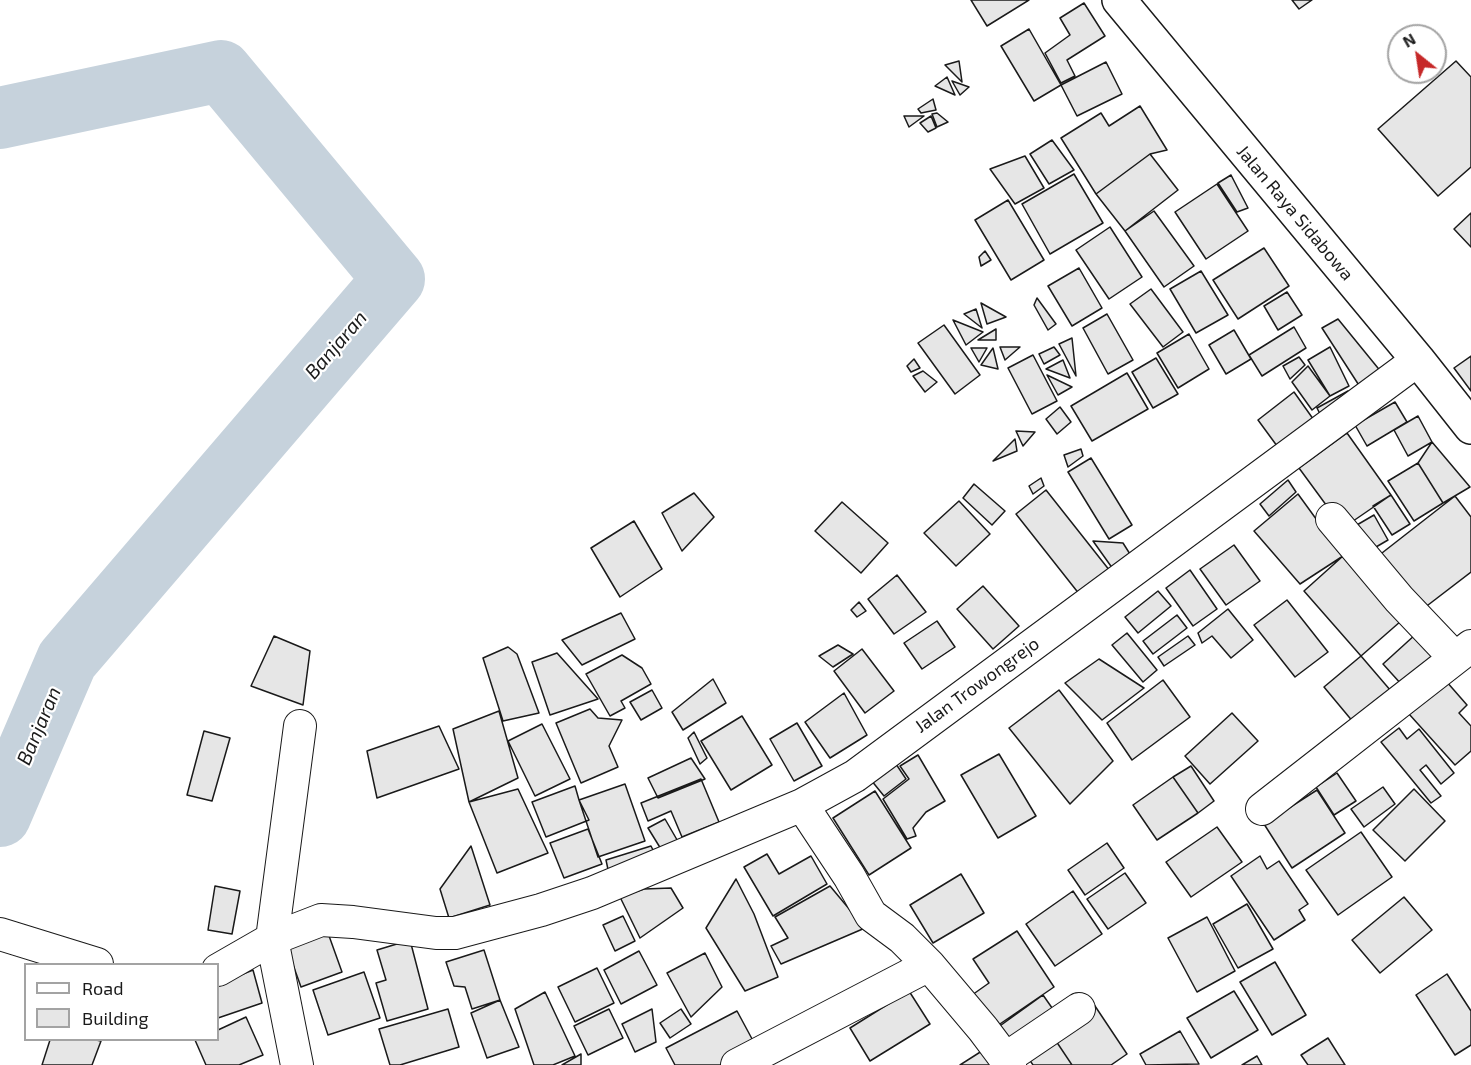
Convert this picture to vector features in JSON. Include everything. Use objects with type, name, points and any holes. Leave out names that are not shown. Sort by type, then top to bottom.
[{"type":"highway","name":"Jalan Raya Sidabowa","points":[[1119,0],[1471,427]]},
{"type":"street","name":"Jalan Trowongrejo","points":[[219,969],[272,939],[321,920],[436,933],[455,933],[541,910],[592,893],[802,805],[855,776],[1418,360]]},
{"type":"street","points":[[1262,809],[1463,652],[1399,599],[1332,519]]},
{"type":"street","points":[[297,1065],[272,939],[300,726]]},
{"type":"street","points":[[802,805],[849,876],[871,915],[902,938],[929,964],[1007,1062],[1079,1009]]},
{"type":"street","points":[[0,934],[93,963]]},
{"type":"street","points":[[737,1065],[929,964]]},
{"type":"building","points":[[971,0],[1029,0],[987,26]]},
{"type":"building","points":[[1292,0],[1312,0],[1299,9]]},
{"type":"building","points":[[1084,3],[1105,36],[1067,60],[1075,76],[1061,83],[1045,53],[1070,35],[1060,18]]},
{"type":"building","points":[[1029,29],[1061,85],[1034,101],[1001,46]]},
{"type":"building","points":[[959,61],[962,82],[945,65]]},
{"type":"building","points":[[1456,61],[1471,77],[1471,167],[1438,196],[1378,129],[1430,84],[1447,84],[1447,69]]},
{"type":"building","points":[[1106,62],[1122,94],[1077,116],[1061,85]]},
{"type":"building","points":[[947,77],[955,95],[935,86]]},
{"type":"building","points":[[952,81],[969,87],[960,95]]},
{"type":"building","points":[[933,99],[936,110],[921,113],[918,109]]},
{"type":"building","points":[[1140,106],[1167,150],[1150,154],[1096,194],[1061,138],[1101,113],[1109,126]]},
{"type":"building","points":[[937,113],[948,122],[937,127],[932,114]]},
{"type":"building","points":[[904,116],[924,116],[909,127]]},
{"type":"building","points":[[931,116],[936,128],[928,132],[920,123]]},
{"type":"building","points":[[1052,140],[1074,170],[1049,184],[1030,154]]},
{"type":"building","points":[[1150,154],[1178,190],[1125,231],[1096,194]]},
{"type":"building","points":[[1025,156],[1044,188],[1015,204],[990,169]]},
{"type":"building","points":[[1074,174],[1103,223],[1050,254],[1022,204]]},
{"type":"building","points":[[1231,175],[1248,208],[1237,212],[1218,183]]},
{"type":"building","points":[[1217,184],[1248,231],[1206,259],[1175,212]]},
{"type":"building","points":[[1008,200],[1044,260],[1011,280],[975,220]]},
{"type":"building","points":[[1154,211],[1194,266],[1164,287],[1125,231]]},
{"type":"building","points":[[1471,213],[1471,247],[1454,229]]},
{"type":"building","points":[[1110,227],[1142,277],[1109,299],[1076,250]]},
{"type":"building","points":[[1264,248],[1289,286],[1238,319],[1213,280]]},
{"type":"building","points":[[985,251],[991,260],[981,266],[979,257]]},
{"type":"building","points":[[1079,268],[1102,308],[1072,326],[1048,286]]},
{"type":"building","points":[[1201,271],[1228,315],[1196,333],[1170,289]]},
{"type":"building","points":[[1151,289],[1183,332],[1163,347],[1130,304]]},
{"type":"building","points":[[1287,292],[1302,315],[1278,330],[1264,306]]},
{"type":"building","points":[[1037,298],[1056,324],[1048,330],[1034,305]]},
{"type":"building","points":[[981,303],[1006,317],[987,324]]},
{"type":"building","points":[[976,309],[982,328],[964,314]]},
{"type":"building","points":[[1107,314],[1133,360],[1108,374],[1083,328]]},
{"type":"building","points":[[1338,319],[1382,373],[1362,390],[1322,328]]},
{"type":"building","points":[[953,320],[983,332],[966,345]]},
{"type":"building","points":[[944,325],[980,375],[955,394],[918,343]]},
{"type":"building","points":[[1294,327],[1306,348],[1262,376],[1249,355]]},
{"type":"building","points":[[996,329],[996,340],[978,340]]},
{"type":"building","points":[[1234,330],[1251,359],[1226,374],[1209,345]]},
{"type":"building","points":[[1189,334],[1209,369],[1178,388],[1157,353]]},
{"type":"building","points":[[1072,338],[1076,376],[1059,344]]},
{"type":"building","points":[[1000,347],[1020,347],[1005,360]]},
{"type":"building","points":[[1054,347],[1060,355],[1044,364],[1039,354]]},
{"type":"building","points":[[1330,347],[1349,386],[1330,396],[1308,360]]},
{"type":"building","points":[[971,348],[987,348],[979,362]]},
{"type":"building","points":[[993,348],[998,369],[981,365]]},
{"type":"building","points":[[1033,355],[1057,401],[1032,414],[1008,368]]},
{"type":"building","points":[[1471,356],[1471,391],[1454,368]]},
{"type":"building","points":[[1299,357],[1305,365],[1290,379],[1283,366]]},
{"type":"building","points":[[1156,358],[1178,394],[1153,408],[1132,372]]},
{"type":"building","points":[[914,359],[920,368],[911,372],[907,366]]},
{"type":"building","points":[[1063,360],[1070,378],[1046,369]]},
{"type":"building","points":[[1308,366],[1330,396],[1312,410],[1292,382]]},
{"type":"building","points":[[923,371],[937,382],[925,392],[913,376]]},
{"type":"building","points":[[1127,373],[1148,409],[1092,441],[1071,406]]},
{"type":"building","points":[[1047,375],[1072,387],[1058,395]]},
{"type":"building","points":[[1348,391],[1355,401],[1324,422],[1317,408]]},
{"type":"building","points":[[1294,392],[1316,423],[1280,450],[1258,420]]},
{"type":"building","points":[[1395,402],[1407,422],[1367,446],[1355,425]]},
{"type":"building","points":[[1060,407],[1071,422],[1057,434],[1046,419]]},
{"type":"building","points":[[1418,416],[1432,442],[1408,456],[1394,430]]},
{"type":"building","points":[[1016,431],[1035,432],[1023,446]]},
{"type":"building","points":[[1347,433],[1391,495],[1343,528],[1299,468]]},
{"type":"building","points":[[1015,439],[1017,451],[993,461]]},
{"type":"building","points":[[1432,442],[1470,487],[1443,503],[1418,463]]},
{"type":"building","points":[[1081,449],[1083,456],[1068,467],[1064,455]]},
{"type":"building","points":[[1091,458],[1132,525],[1109,539],[1068,472]]},
{"type":"building","points":[[1418,463],[1443,503],[1414,521],[1388,481]]},
{"type":"building","points":[[1041,478],[1044,486],[1033,494],[1029,486]]},
{"type":"building","points":[[1288,480],[1296,492],[1269,516],[1260,504]]},
{"type":"building","points":[[974,484],[1005,511],[992,525],[963,498]]},
{"type":"building","points":[[1046,490],[1110,571],[1080,595],[1016,514]]},
{"type":"building","points":[[694,493],[714,517],[682,551],[662,513]]},
{"type":"building","points":[[1298,494],[1343,556],[1300,584],[1254,531]]},
{"type":"building","points":[[1391,495],[1410,524],[1392,535],[1373,506]]},
{"type":"building","points":[[1455,496],[1471,517],[1471,572],[1415,615],[1373,560]]},
{"type":"building","points":[[959,501],[990,534],[956,566],[924,533]]},
{"type":"building","points":[[842,502],[888,543],[861,573],[815,531]]},
{"type":"building","points":[[1374,515],[1388,540],[1364,554],[1350,529]]},
{"type":"building","points":[[634,521],[662,569],[620,597],[591,548]]},
{"type":"building","points":[[1093,541],[1123,543],[1135,562],[1113,569]]},
{"type":"building","points":[[1234,545],[1260,581],[1226,605],[1200,569]]},
{"type":"building","points":[[1343,556],[1401,621],[1361,656],[1304,591]]},
{"type":"building","points":[[1190,570],[1217,609],[1193,626],[1166,588]]},
{"type":"building","points":[[897,575],[926,612],[894,634],[868,599]]},
{"type":"building","points":[[983,586],[1019,626],[993,649],[957,609]]},
{"type":"building","points":[[1158,591],[1171,606],[1138,633],[1125,617]]},
{"type":"building","points":[[1287,600],[1328,652],[1295,677],[1254,625]]},
{"type":"building","points":[[859,602],[866,611],[857,617],[851,610]]},
{"type":"building","points":[[1228,609],[1253,640],[1231,658],[1212,636],[1202,643],[1198,633]]},
{"type":"building","points":[[621,613],[635,639],[582,665],[562,640]]},
{"type":"building","points":[[1177,615],[1187,628],[1153,654],[1143,641]]},
{"type":"building","points":[[937,621],[955,647],[922,669],[904,643]]},
{"type":"building","points":[[1127,633],[1157,670],[1143,682],[1112,645]]},
{"type":"building","points":[[1416,634],[1436,655],[1402,685],[1383,664]]},
{"type":"building","points":[[274,636],[310,651],[303,705],[251,686]]},
{"type":"building","points":[[1188,636],[1195,645],[1164,666],[1158,657]]},
{"type":"building","points":[[838,645],[853,654],[833,667],[819,656]]},
{"type":"building","points":[[508,647],[517,654],[539,713],[503,721],[483,658]]},
{"type":"building","points":[[862,649],[894,691],[865,713],[834,671]]},
{"type":"building","points":[[557,653],[598,699],[550,715],[532,662]]},
{"type":"building","points":[[622,655],[642,668],[651,684],[621,701],[625,708],[610,716],[586,674]]},
{"type":"building","points":[[1361,656],[1391,691],[1354,723],[1324,687]]},
{"type":"building","points":[[1099,659],[1144,688],[1102,720],[1065,683]]},
{"type":"building","points":[[713,679],[726,703],[683,730],[672,712]]},
{"type":"building","points":[[1163,680],[1190,717],[1132,760],[1107,723]]},
{"type":"building","points":[[1446,681],[1467,705],[1459,713],[1471,726],[1471,751],[1455,765],[1409,714]]},
{"type":"building","points":[[652,690],[662,708],[641,720],[630,702]]},
{"type":"building","points":[[1059,690],[1113,761],[1070,804],[1009,728]]},
{"type":"building","points":[[844,693],[867,735],[830,758],[805,722]]},
{"type":"building","points":[[590,709],[598,718],[622,720],[609,746],[618,767],[581,783],[556,723]]},
{"type":"building","points":[[499,711],[518,778],[469,802],[453,729]]},
{"type":"building","points":[[1232,713],[1258,741],[1210,784],[1185,756]]},
{"type":"building","points":[[742,716],[772,765],[731,790],[701,741]]},
{"type":"building","points":[[797,723],[822,766],[794,781],[770,739]]},
{"type":"building","points":[[542,724],[570,779],[535,796],[508,741]]},
{"type":"building","points":[[439,726],[459,769],[377,798],[367,751]]},
{"type":"building","points":[[1399,728],[1407,739],[1419,729],[1454,773],[1441,784],[1426,765],[1420,770],[1441,796],[1431,803],[1381,742]]},
{"type":"building","points":[[204,731],[230,738],[212,801],[187,795]]},
{"type":"building","points":[[694,732],[707,758],[700,764],[688,738]]},
{"type":"building","points":[[999,754],[1036,816],[998,838],[961,775]]},
{"type":"building","points":[[918,755],[945,801],[926,812],[913,828],[916,836],[907,839],[883,799],[909,779],[900,766]]},
{"type":"building","points":[[691,758],[705,779],[658,798],[648,778]]},
{"type":"building","points":[[896,764],[906,779],[884,796],[871,780]]},
{"type":"building","points":[[1191,766],[1214,801],[1198,813],[1173,777]]},
{"type":"building","points":[[1337,773],[1356,801],[1334,815],[1316,787]]},
{"type":"building","points":[[1173,777],[1198,813],[1157,840],[1133,805]]},
{"type":"building","points":[[701,779],[719,822],[682,837],[671,811],[648,821],[641,803]]},
{"type":"building","points":[[625,784],[645,841],[598,857],[579,800]]},
{"type":"building","points":[[575,786],[589,820],[546,837],[532,802]]},
{"type":"building","points":[[1383,787],[1395,804],[1364,827],[1351,809]]},
{"type":"building","points":[[518,789],[548,853],[497,873],[469,802]]},
{"type":"building","points":[[1414,789],[1445,821],[1405,861],[1373,830]]},
{"type":"building","points":[[1317,790],[1345,833],[1292,868],[1264,824]]},
{"type":"building","points":[[875,791],[911,848],[869,875],[833,818]]},
{"type":"building","points":[[665,819],[680,845],[664,854],[648,828]]},
{"type":"building","points":[[1217,827],[1242,862],[1191,897],[1166,862]]},
{"type":"building","points":[[588,829],[602,864],[564,878],[550,843]]},
{"type":"building","points":[[1361,832],[1392,877],[1338,915],[1306,870]]},
{"type":"building","points":[[1107,843],[1124,868],[1085,895],[1068,870]]},
{"type":"building","points":[[471,846],[490,905],[449,918],[440,889]]},
{"type":"building","points":[[651,846],[658,860],[610,879],[606,860]]},
{"type":"building","points":[[767,854],[779,874],[811,856],[827,884],[773,916],[744,867]]},
{"type":"building","points":[[1260,856],[1267,869],[1279,861],[1308,904],[1299,910],[1305,920],[1274,940],[1231,876]]},
{"type":"building","points":[[1125,873],[1146,903],[1108,929],[1087,899]]},
{"type":"building","points":[[961,874],[984,913],[933,943],[910,905]]},
{"type":"building","points":[[736,879],[754,914],[778,977],[745,991],[706,928]]},
{"type":"building","points":[[215,886],[240,891],[232,934],[208,930]]},
{"type":"building","points":[[830,886],[865,928],[781,964],[771,946],[788,938],[775,917]]},
{"type":"building","points":[[671,888],[683,908],[640,938],[620,897],[644,889]]},
{"type":"building","points":[[1073,891],[1102,934],[1055,966],[1026,924]]},
{"type":"building","points":[[1404,897],[1432,930],[1380,973],[1352,940]]},
{"type":"building","points":[[1247,904],[1273,949],[1238,968],[1213,924]]},
{"type":"building","points":[[623,916],[635,941],[615,951],[603,925]]},
{"type":"building","points":[[1207,917],[1235,971],[1197,992],[1168,938]]},
{"type":"building","points":[[1017,931],[1054,987],[994,1028],[972,995],[989,983],[973,959]]},
{"type":"building","points":[[328,933],[342,972],[301,987],[287,948]]},
{"type":"building","points":[[410,940],[428,1009],[387,1021],[376,983],[386,980],[377,950]]},
{"type":"building","points":[[484,950],[500,1000],[472,1009],[465,987],[454,986],[446,962]]},
{"type":"building","points":[[639,951],[657,985],[621,1004],[604,970]]},
{"type":"building","points":[[705,953],[722,987],[691,1017],[667,973]]},
{"type":"building","points":[[1275,962],[1306,1015],[1272,1035],[1240,982]]},
{"type":"building","points":[[597,968],[614,1003],[575,1022],[558,987]]},
{"type":"building","points":[[253,970],[262,1003],[219,1018],[219,984]]},
{"type":"building","points":[[364,972],[380,1018],[328,1035],[313,990]]},
{"type":"building","points":[[1447,974],[1471,1011],[1471,1045],[1455,1055],[1416,995]]},
{"type":"building","points":[[909,991],[930,1024],[870,1061],[850,1028]]},
{"type":"building","points":[[1234,991],[1258,1030],[1211,1058],[1187,1018]]},
{"type":"building","points":[[545,992],[575,1056],[553,1065],[534,1065],[515,1009]]},
{"type":"building","points":[[1043,995],[1057,1015],[1010,1048],[997,1028]]},
{"type":"building","points":[[500,1000],[519,1047],[487,1058],[471,1013]]},
{"type":"building","points":[[1095,1006],[1127,1054],[1111,1065],[1072,1065],[1052,1035]]},
{"type":"building","points":[[448,1009],[459,1047],[400,1065],[390,1065],[379,1029]]},
{"type":"building","points":[[609,1009],[623,1038],[588,1055],[574,1026]]},
{"type":"building","points":[[652,1009],[656,1042],[635,1052],[622,1024]]},
{"type":"building","points":[[681,1009],[691,1024],[670,1038],[660,1023]]},
{"type":"building","points":[[737,1011],[758,1050],[728,1065],[675,1065],[666,1048]]},
{"type":"building","points":[[246,1017],[263,1055],[239,1065],[206,1065],[195,1041],[219,1041],[219,1030]]},
{"type":"building","points":[[1180,1031],[1199,1064],[1146,1065],[1140,1054]]},
{"type":"building","points":[[1052,1035],[1072,1065],[1033,1065],[1025,1053]]},
{"type":"building","points":[[1328,1038],[1345,1065],[1308,1065],[1301,1055]]},
{"type":"building","points":[[50,1041],[101,1041],[92,1065],[42,1065]]},
{"type":"building","points":[[985,1049],[995,1065],[960,1065]]},
{"type":"building","points":[[581,1054],[581,1065],[562,1065]]},
{"type":"building","points":[[1257,1056],[1262,1065],[1242,1065]]},
{"type":"waterway","name":"Banjaran","points":[[0,118],[221,71],[394,279],[67,660],[0,816]]}]
